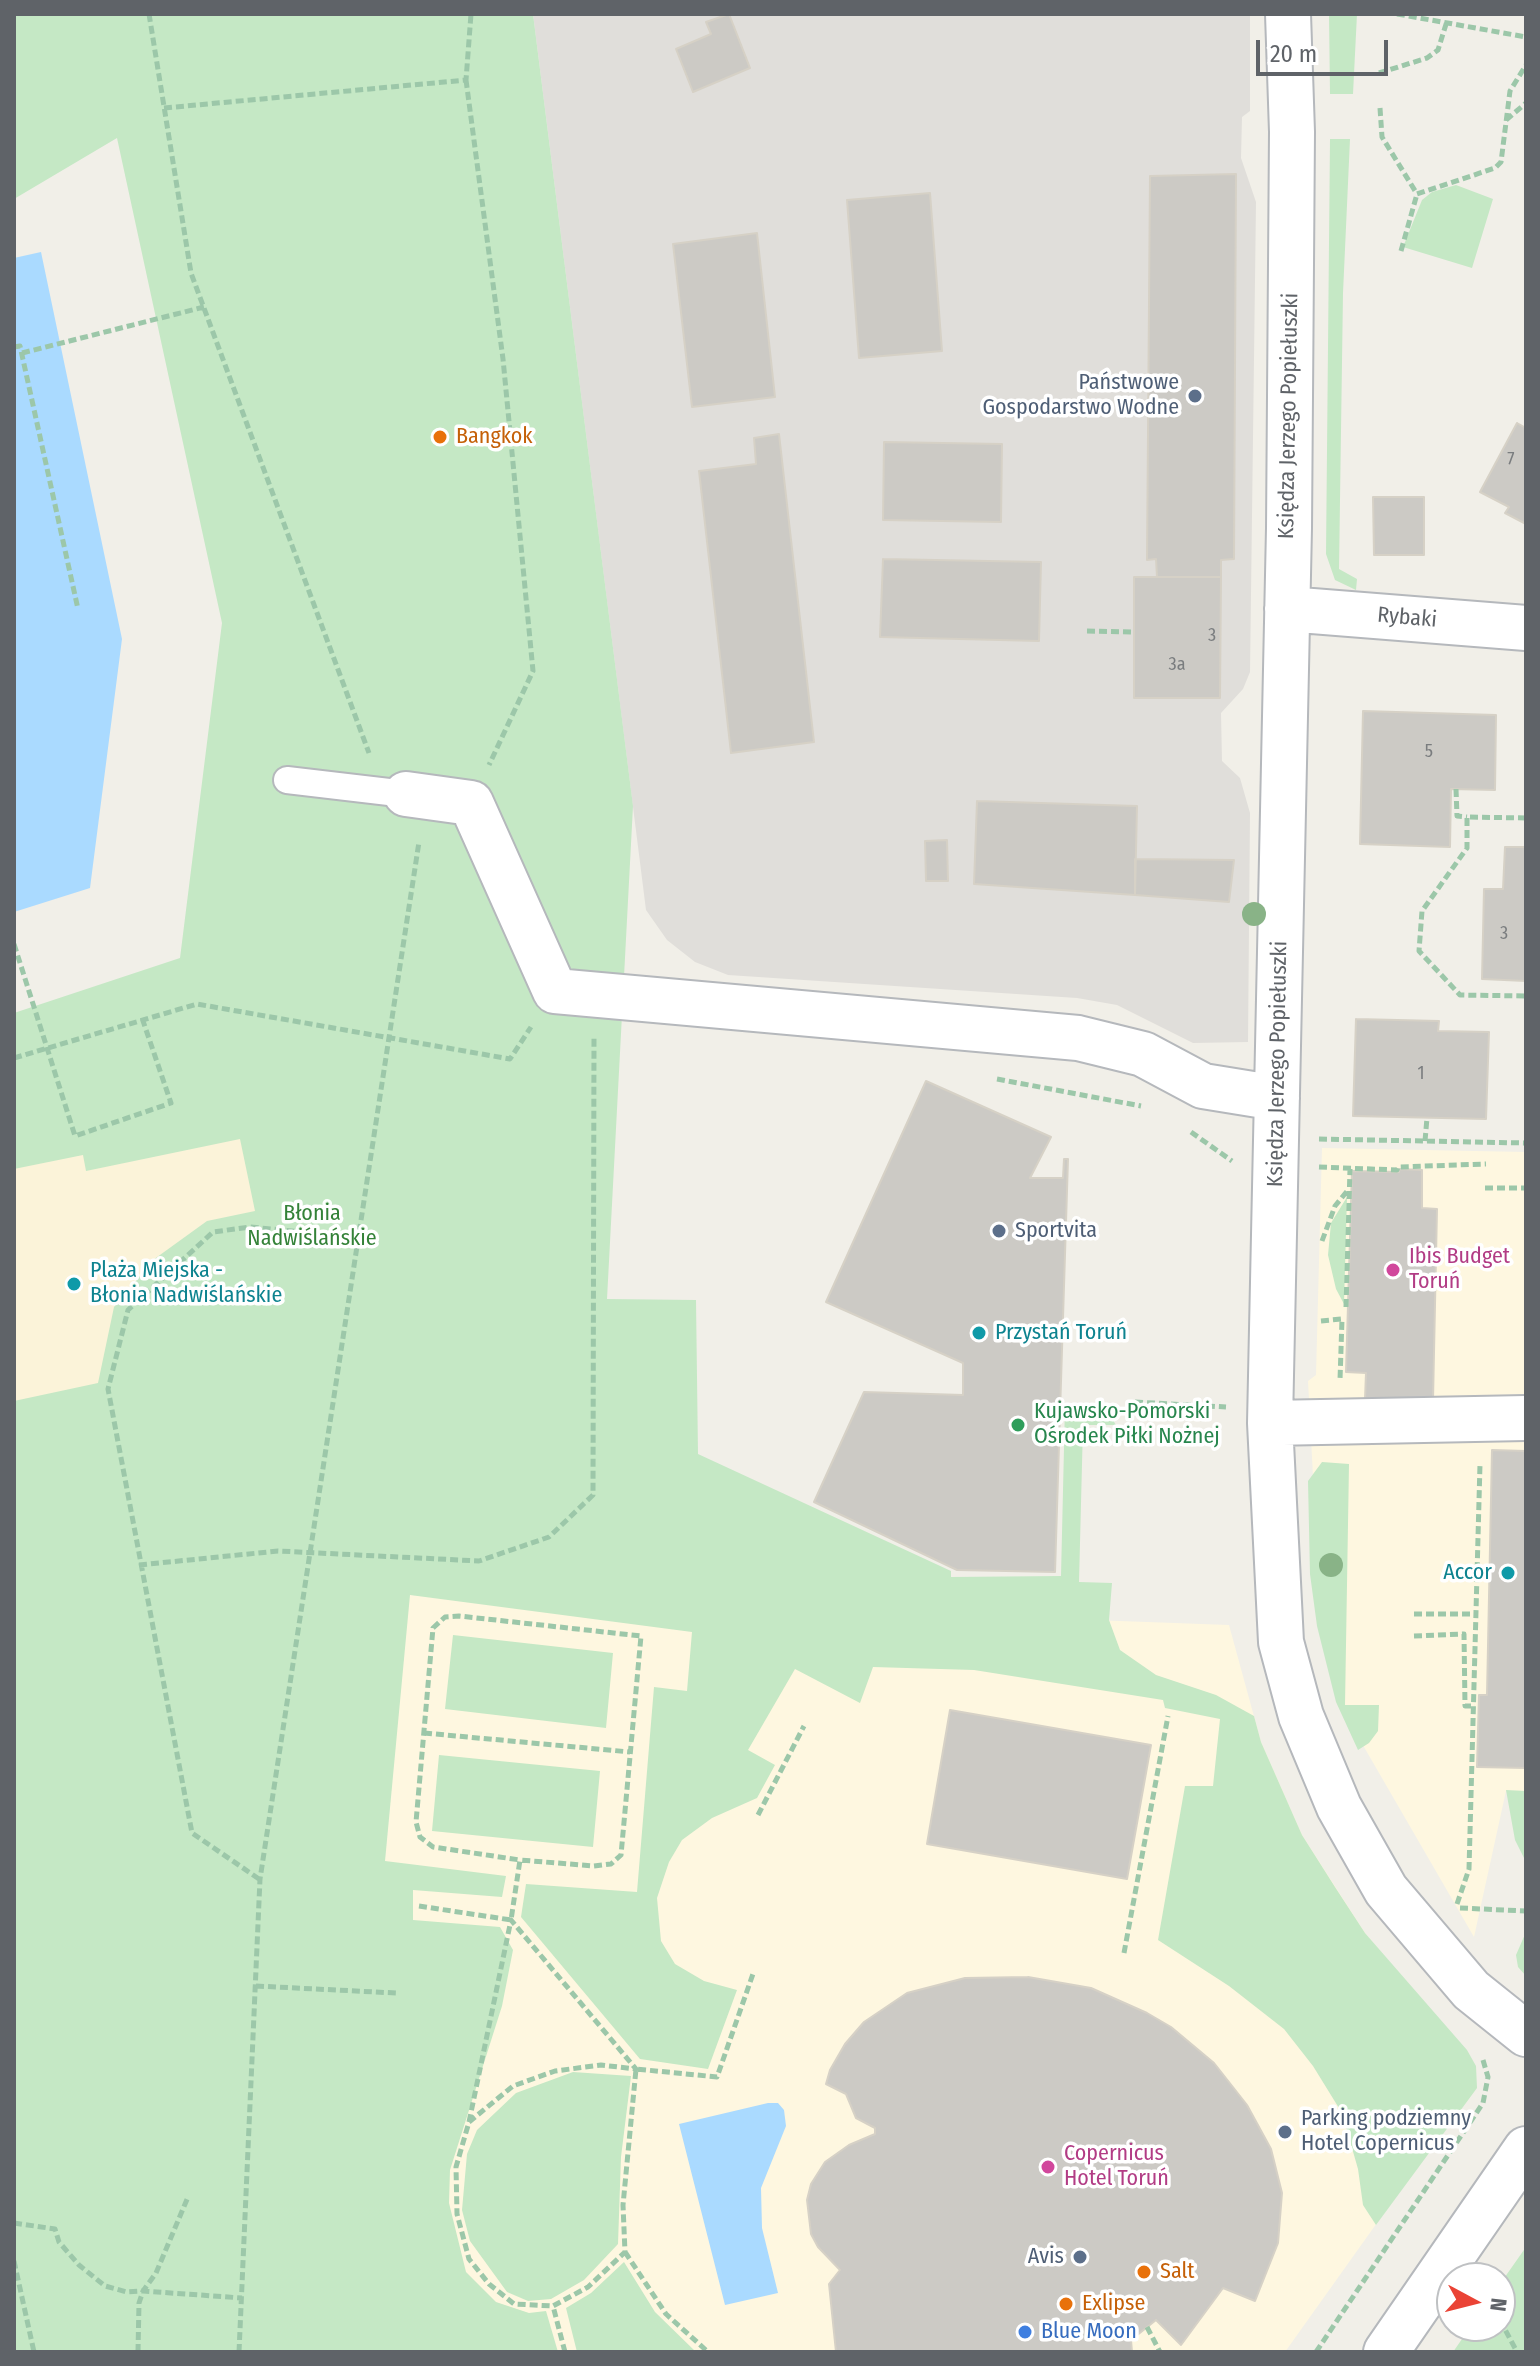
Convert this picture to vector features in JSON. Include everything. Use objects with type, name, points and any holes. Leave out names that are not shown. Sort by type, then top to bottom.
[{"type":"street","name":"Księdza Jerzego Popiełuszki","points":[[1288,14],[1292,200],[1287,609],[1270,1423],[1281,1642],[1301,1716],[1339,1807],[1386,1890],[1471,1990],[1526,2034]]},
{"type":"street","name":"Rybaki","points":[[1287,609],[1526,628]]},
{"type":"street","points":[[405,794],[471,803],[574,993],[1078,1038],[1143,1054],[1203,1086],[1277,1098]]},
{"type":"street","points":[[1270,1423],[1526,1418]]},
{"type":"street","points":[[1386,2352],[1526,2149]]},
{"type":"lane","points":[[287,780],[405,794]]},
{"type":"path","points":[[149,14],[191,273],[405,794],[389,1039],[260,1879],[239,2352]]},
{"type":"path","points":[[471,14],[466,80],[503,359],[533,671],[471,803]]},
{"type":"path","points":[[1397,14],[1526,37]]},
{"type":"path","points":[[1379,73],[1427,58],[1438,50],[1447,21]]},
{"type":"path","points":[[1417,194],[1495,168],[1504,152],[1510,91],[1526,65]]},
{"type":"path","points":[[164,108],[466,80]]},
{"type":"path","points":[[1506,120],[1526,103]]},
{"type":"path","points":[[1380,108],[1382,137],[1417,194],[1401,251]]},
{"type":"path","points":[[22,353],[204,307]]},
{"type":"path","points":[[14,347],[20,346],[22,353],[78,609]]},
{"type":"path","points":[[1087,631],[1134,632]]},
{"type":"path","points":[[1456,789],[1457,816],[1526,818]]},
{"type":"path","points":[[1467,817],[1467,848],[1422,911],[1419,951],[1460,995],[1526,996]]},
{"type":"path","points":[[14,944],[44,1048],[75,1136],[171,1103],[142,1018]]},
{"type":"path","points":[[14,1058],[197,1004],[337,1026],[389,1039],[510,1059],[574,993]]},
{"type":"path","points":[[139,1565],[278,1551],[479,1561],[549,1537],[593,1495],[574,993]]},
{"type":"path","points":[[992,1078],[1145,1106]]},
{"type":"path","points":[[1425,1141],[1427,1118]]},
{"type":"path","points":[[1307,1139],[1526,1143]]},
{"type":"path","points":[[1306,1166],[1350,1169],[1486,1164]]},
{"type":"path","points":[[1346,1307],[1350,1169]]},
{"type":"path","points":[[1485,1188],[1526,1188]]},
{"type":"path","points":[[1320,1247],[1335,1206],[1349,1190]]},
{"type":"path","points":[[260,1879],[192,1833],[108,1389],[128,1310],[213,1232],[250,1227],[358,1237]]},
{"type":"path","points":[[1321,1321],[1342,1319],[1340,1421]]},
{"type":"path","points":[[1456,1908],[1469,1869],[1480,1457]]},
{"type":"path","points":[[1414,1614],[1478,1614]]},
{"type":"path","points":[[459,1616],[641,1636],[630,1752],[621,1855],[611,1864],[594,1866],[520,1860],[433,1847],[420,1837],[416,1822],[433,1628],[445,1617],[459,1616]]},
{"type":"path","points":[[1414,1636],[1464,1634],[1465,1706],[1475,1706]]},
{"type":"path","points":[[1124,1953],[1168,1716]]},
{"type":"path","points":[[758,1815],[804,1726]]},
{"type":"path","points":[[424,1733],[630,1752]]},
{"type":"path","points":[[520,1860],[511,1920],[469,2122],[456,2167],[457,2214],[469,2259],[489,2284],[514,2304],[553,2306],[588,2287],[625,2252]]},
{"type":"path","points":[[419,1906],[511,1920],[636,2069],[623,2205],[625,2252],[666,2314],[708,2352]]},
{"type":"path","points":[[1456,1908],[1526,1911]]},
{"type":"path","points":[[1456,1908],[1464,1919]]},
{"type":"path","points":[[469,2122],[513,2086],[555,2071],[589,2066],[717,2077],[754,1971]]},
{"type":"path","points":[[256,1986],[396,1993]]},
{"type":"path","points":[[1316,2352],[1483,2103],[1488,2077],[1478,2052]]},
{"type":"path","points":[[138,2352],[139,2303],[143,2291],[156,2273],[188,2197]]},
{"type":"path","points":[[14,2223],[55,2229],[59,2242],[79,2265],[105,2286],[127,2292],[242,2298]]},
{"type":"path","points":[[14,2261],[34,2352]]},
{"type":"path","points":[[553,2306],[565,2352]]},
{"type":"path","points":[[1147,2327],[1160,2352]]},
{"type":"shaded area","points":[[533,14],[1250,14],[1250,111],[1242,117],[1241,158],[1256,202],[1250,672],[1243,689],[1221,713],[1222,761],[1240,778],[1250,813],[1248,1042],[1193,1043],[1117,1005],[1077,998],[728,975],[695,962],[667,940],[646,910]]},
{"type":"shaded area","points":[[1322,1148],[1526,1152],[1526,1791],[1506,1791],[1474,1937],[1342,1709],[1318,1572],[1308,1381],[1316,1375]]},
{"type":"shaded area","points":[[409,1595],[1229,1625],[1261,1742],[1302,1835],[1365,1933],[1435,2016],[1446,2126],[1285,2352],[340,2352]]},
{"type":"green space","name":"Błonia Nadwiślańskie","points":[[14,14],[533,14],[633,806],[607,1299],[696,1300],[698,1454],[951,1571],[951,1577],[1061,1576],[1065,1405],[1105,1407],[1116,1425],[1083,1425],[1079,1582],[1112,1583],[1109,1620],[1120,1650],[1156,1675],[1216,1695],[1254,1716],[1261,1742],[1302,1835],[1365,1933],[1467,2050],[1476,2066],[1477,2088],[1376,2225],[1363,2205],[1358,2169],[1342,2113],[1313,2066],[1284,2029],[1229,1986],[1158,1940],[1185,1786],[1213,1786],[1220,1719],[1165,1708],[1163,1700],[974,1670],[873,1667],[860,1703],[795,1669],[748,1750],[775,1765],[757,1798],[712,1818],[682,1840],[669,1862],[657,1898],[661,1941],[675,1964],[704,1981],[737,1990],[708,2069],[640,2059],[521,1917],[526,1884],[637,1892],[654,1687],[687,1691],[692,1632],[410,1595],[385,1861],[506,1876],[502,1897],[413,1890],[413,1920],[500,1927],[513,1950],[502,2006],[450,2170],[449,2203],[466,2272],[496,2302],[529,2313],[546,2311],[558,2352],[15,2352],[14,1013],[180,958],[222,623],[117,138],[14,199]]},
{"type":"green space","points":[[1329,14],[1357,14],[1353,94],[1330,94]]},
{"type":"green space","points":[[1330,139],[1350,139],[1343,293],[1339,569],[1357,579],[1356,590],[1335,580],[1326,554]]},
{"type":"green space","points":[[1456,185],[1493,199],[1472,268],[1403,247],[1422,200],[1432,192]]},
{"type":"green space","points":[[1347,1197],[1344,1304],[1336,1289],[1328,1255],[1331,1223]]},
{"type":"green space","points":[[1322,1462],[1349,1464],[1345,1705],[1379,1705],[1378,1731],[1369,1743],[1358,1750],[1336,1702],[1317,1626],[1310,1574],[1308,1481]]},
{"type":"green space","points":[[453,1635],[613,1653],[606,1728],[445,1709]]},
{"type":"green space","points":[[439,1755],[600,1771],[593,1847],[432,1831]]},
{"type":"green space","points":[[1506,1790],[1526,1791],[1526,1862],[1515,1840]]},
{"type":"green space","points":[[1526,1932],[1526,1976],[1518,1967],[1516,1955]]},
{"type":"green space","points":[[573,2072],[631,2076],[621,2157],[618,2244],[584,2280],[551,2299],[528,2301],[507,2292],[470,2241],[462,2210],[467,2154],[477,2130],[516,2093]]},
{"type":"green space","points":[[1526,2247],[1526,2352],[1453,2352],[1460,2342],[1516,2342],[1515,2262]]},
{"type":"green space","points":[[624,2262],[655,2312],[696,2352],[577,2352],[566,2308],[591,2293]]},
{"type":"sand","name":"Plaża Miejska - Błonia Nadwiślańskie","points":[[240,1139],[255,1211],[207,1221],[153,1260],[114,1307],[98,1383],[14,1401],[14,1169],[83,1155],[86,1171]]},
{"type":"water","points":[[41,252],[122,639],[90,888],[14,912],[14,258]]},
{"type":"water","points":[[778,2103],[784,2110],[786,2126],[761,2188],[762,2228],[778,2293],[725,2305],[679,2124]]},
{"type":"building","points":[[729,14],[750,68],[693,92],[676,49],[711,34],[706,22]]},
{"type":"building","points":[[1236,174],[1234,559],[1221,560],[1221,577],[1157,577],[1156,559],[1147,560],[1150,176]]},
{"type":"building","points":[[930,193],[942,351],[859,358],[847,200]]},
{"type":"building","points":[[757,233],[775,397],[692,407],[673,244]]},
{"type":"building","points":[[1517,423],[1526,428],[1526,524],[1505,513],[1509,507],[1480,492]]},
{"type":"building","points":[[779,434],[814,742],[731,753],[699,471],[756,464],[754,438]]},
{"type":"building","points":[[884,442],[1002,444],[1001,522],[883,520]]},
{"type":"building","points":[[1373,497],[1424,497],[1424,555],[1374,555]]},
{"type":"building","points":[[883,559],[1041,562],[1039,641],[880,637]]},
{"type":"building","points":[[1134,577],[1221,577],[1220,698],[1134,698]]},
{"type":"building","points":[[1363,711],[1496,715],[1495,790],[1451,789],[1450,847],[1360,844]]},
{"type":"building","points":[[977,801],[1137,806],[1135,895],[974,884]]},
{"type":"building","points":[[947,840],[948,881],[926,881],[925,841]]},
{"type":"building","points":[[1505,847],[1526,847],[1526,981],[1482,979],[1484,889],[1503,889]]},
{"type":"building","points":[[1135,859],[1234,860],[1229,902],[1135,895]]},
{"type":"building","points":[[1356,1019],[1439,1021],[1438,1031],[1489,1032],[1486,1119],[1353,1116]]},
{"type":"building","name":"Przystań Toruń","points":[[926,1081],[1051,1137],[1030,1178],[1063,1178],[1064,1159],[1068,1159],[1055,1572],[957,1570],[814,1502],[864,1392],[963,1395],[963,1363],[826,1302]]},
{"type":"building","name":"Ibis Budget Toruń","points":[[1399,1169],[1422,1170],[1422,1208],[1437,1209],[1433,1400],[1365,1399],[1366,1373],[1346,1372],[1352,1171],[1399,1172]]},
{"type":"building","name":"Accor","points":[[1492,1450],[1526,1451],[1526,1768],[1477,1767],[1479,1695],[1487,1695]]},
{"type":"building","points":[[950,1710],[1151,1745],[1127,1879],[927,1844]]},
{"type":"building","name":"Copernicus Hotel Toruń","points":[[1028,1977],[1091,1988],[1171,2027],[1214,2063],[1247,2105],[1271,2149],[1282,2193],[1278,2243],[1255,2301],[1223,2288],[1181,2345],[1156,2320],[1131,2340],[1132,2352],[836,2352],[829,2284],[840,2270],[818,2247],[811,2234],[807,2200],[811,2184],[825,2162],[849,2145],[875,2134],[875,2128],[856,2118],[846,2094],[826,2084],[830,2070],[845,2044],[864,2022],[907,1993],[965,1978]]},
{"type":"place","name":"Państwowe Gospodarstwo Wodne","points":[[1195,396]]},
{"type":"place","name":"Bangkok","points":[[440,437]]},
{"type":"place","name":"Sportvita","points":[[999,1231]]},
{"type":"place","name":"Ibis Budget Toruń","points":[[1393,1270]]},
{"type":"place","name":"Plaża Miejska - Błonia Nadwiślańskie","points":[[74,1284]]},
{"type":"place","name":"Przystań Toruń","points":[[979,1333]]},
{"type":"place","name":"Kujawsko-Pomorski Ośrodek Piłki Nożnej","points":[[1018,1425]]},
{"type":"place","name":"Accor","points":[[1508,1573]]},
{"type":"place","name":"Parking podziemny Hotel Copernicus","points":[[1285,2132]]},
{"type":"place","name":"Copernicus Hotel Toruń","points":[[1048,2167]]},
{"type":"place","name":"Avis","points":[[1080,2257]]},
{"type":"place","name":"Salt","points":[[1144,2272]]},
{"type":"place","name":"Exlipse","points":[[1066,2304]]},
{"type":"place","name":"Blue Moon","points":[[1025,2332]]}]
